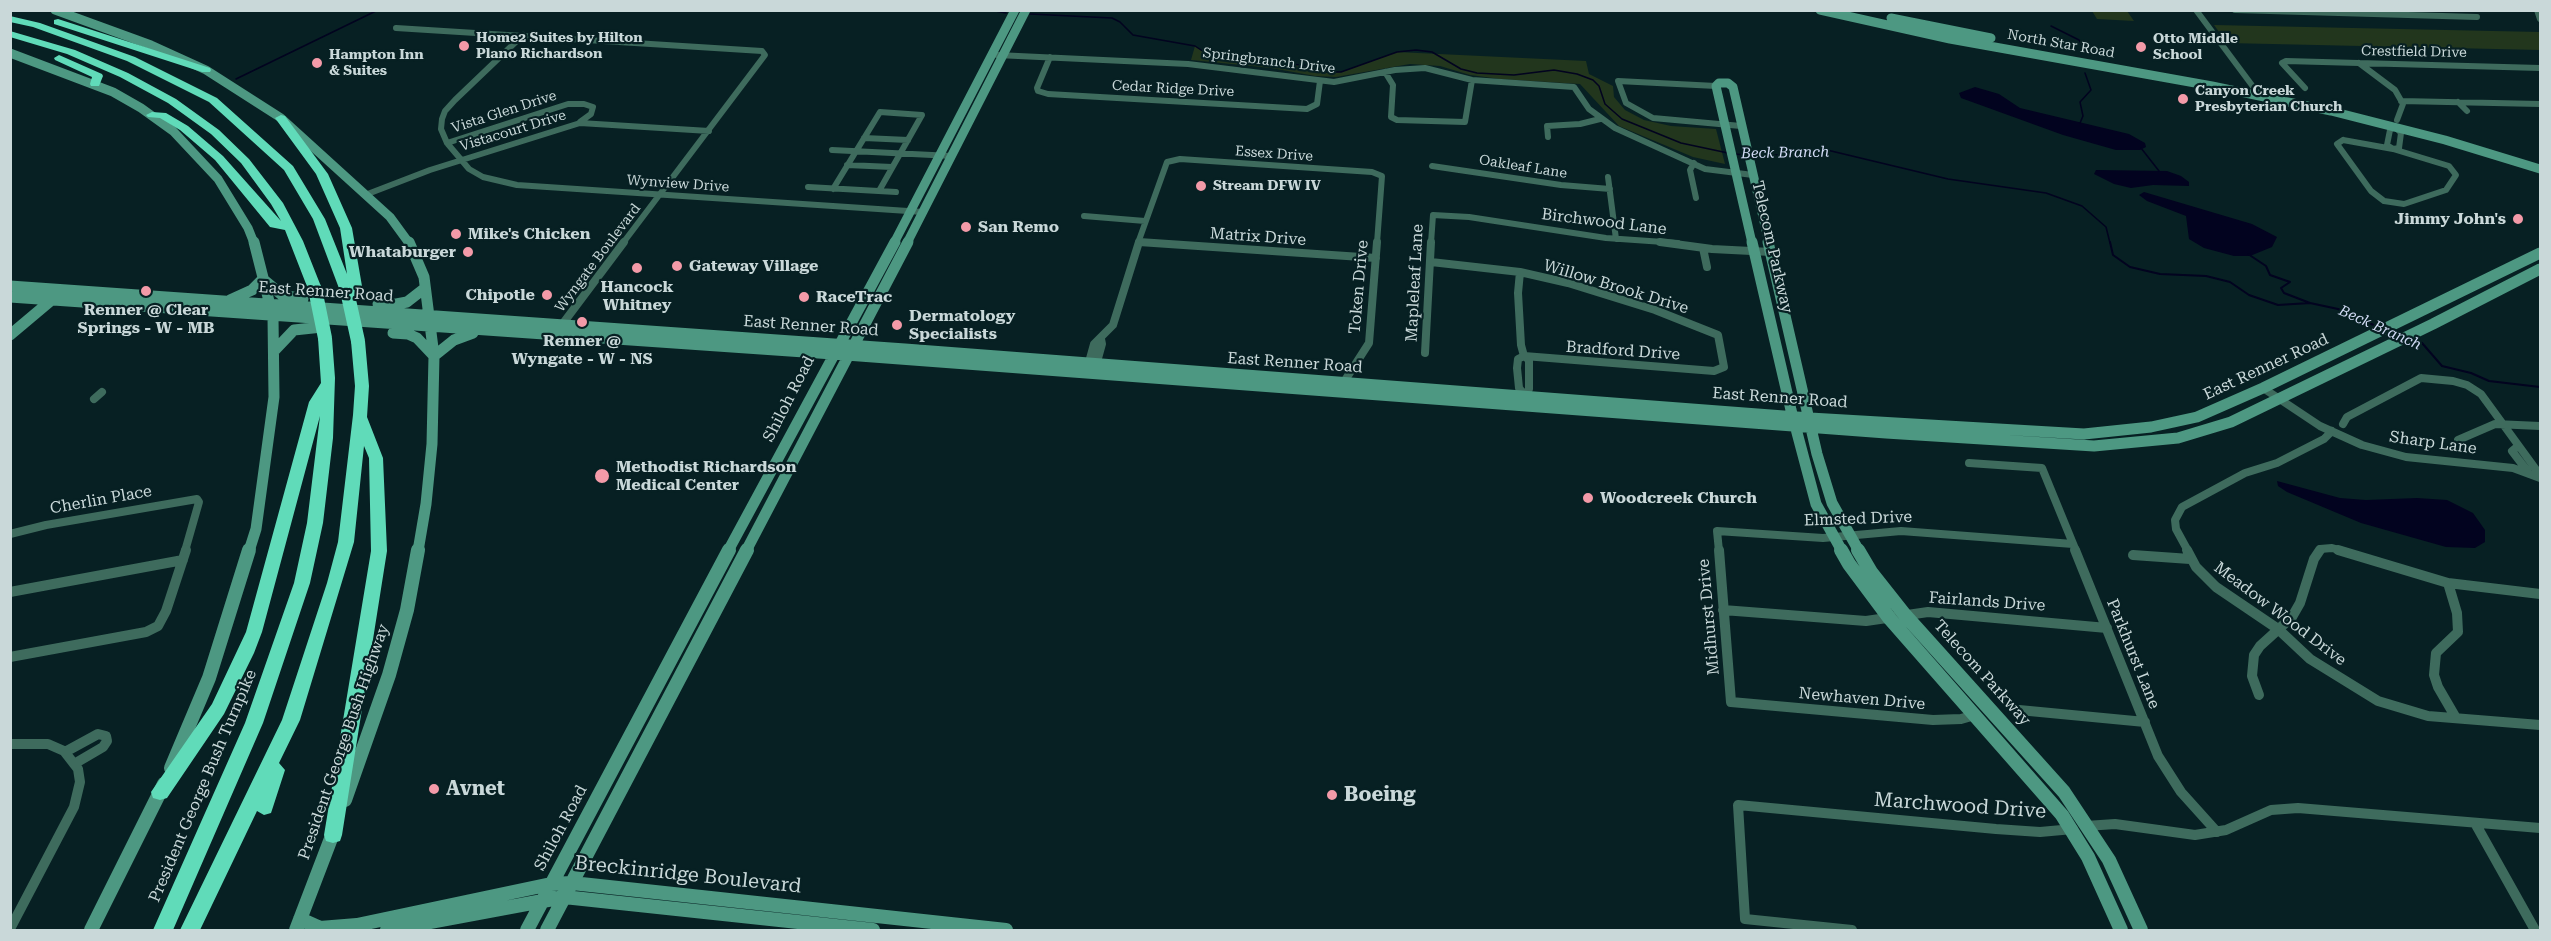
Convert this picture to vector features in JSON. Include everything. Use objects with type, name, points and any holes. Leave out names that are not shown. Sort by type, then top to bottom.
[{"type":"highway","points":[[10,13],[89,30],[206,70]]},
{"type":"highway","points":[[10,20],[36,25],[102,47],[154,68],[213,100],[289,168],[319,219],[351,291]]},
{"type":"highway","name":"President George Bush Turnpike","points":[[10,34],[98,63],[144,85],[181,107],[215,132],[245,161],[271,194],[291,227],[315,289],[325,338],[328,383],[327,422],[320,491],[308,562],[264,698],[163,930]]},
{"type":"highway","points":[[10,43],[72,63],[98,76],[96,84]]},
{"type":"highway","points":[[152,115],[162,115],[184,128],[219,158],[274,224],[291,227]]},
{"type":"highway","points":[[264,807],[313,657],[346,542],[362,386],[346,228],[322,174],[281,118]]},
{"type":"highway","points":[[160,792],[198,741],[218,709],[255,632],[316,402],[328,383]]},
{"type":"highway","points":[[333,835],[379,551],[376,458],[360,415]]},
{"type":"highway","points":[[190,930],[291,720]]},
{"type":"main road","name":"President George Bush Highway","points":[[55,10],[130,37],[206,70],[281,118],[390,217],[417,257],[425,288],[434,356],[432,444],[426,504],[407,610],[388,675],[333,835],[298,925]]},
{"type":"main road","name":"Shiloh Road","points":[[547,930],[811,426],[868,293],[1015,10]]},
{"type":"main road","name":"Shiloh Road","points":[[527,930],[796,425],[892,274],[1026,10]]},
{"type":"main road","name":"North Star Road","points":[[1820,10],[2253,87],[2541,163]]},
{"type":"main road","name":"North Star Road","points":[[1851,10],[1902,25]]},
{"type":"main road","name":"North Star Road","points":[[2030,48],[2396,123]]},
{"type":"main road","points":[[10,54],[96,84],[152,115],[173,131],[218,179],[248,228],[256,247],[273,317],[274,398],[256,529],[209,678],[160,792],[91,930]]},
{"type":"main road","name":"Telecom Parkway","points":[[2121,930],[2088,857],[2072,829],[1982,712],[1871,572],[1832,503],[1817,454],[1733,87],[1724,82],[1716,86],[1727,125],[1793,421],[1809,484],[1834,537],[1850,564],[1890,619],[1982,712],[2047,772],[2088,826],[2109,860],[2141,930]]},
{"type":"main road","points":[[964,110],[976,110]]},
{"type":"main road","name":"North Star Road","points":[[2510,156],[2541,169]]},
{"type":"main road","name":"East Renner Road","points":[[10,286],[270,304],[430,322],[484,331],[712,346],[843,350],[1793,421],[2060,433],[2109,432],[2151,427],[2197,417],[2263,388],[2541,253]]},
{"type":"main road","name":"East Renner Road","points":[[1811,422],[2064,445],[2123,445],[2178,438],[2231,422],[2279,400],[2541,268]]},
{"type":"main road","points":[[878,273],[892,274]]},
{"type":"main road","points":[[263,279],[288,297],[391,305],[407,302],[425,288]]},
{"type":"main road","points":[[221,301],[242,296],[259,285],[263,279]]},
{"type":"main road","points":[[10,335],[64,290]]},
{"type":"main road","points":[[808,343],[819,342],[841,332],[861,297],[868,293]]},
{"type":"main road","name":"East Renner Road","points":[[10,297],[273,317],[562,325],[808,343],[843,350]]},
{"type":"main road","points":[[109,304],[125,299],[161,301],[170,297]]},
{"type":"main road","points":[[2422,312],[2438,321]]},
{"type":"main road","points":[[275,350],[294,330],[314,326],[408,334],[417,338],[434,356],[454,340],[484,331]]},
{"type":"main road","points":[[664,342],[680,339],[686,334]]},
{"type":"main road","points":[[712,346],[729,337]]},
{"type":"main road","points":[[796,425],[811,426]]},
{"type":"main road","points":[[723,561],[737,566]]},
{"type":"main road","name":"Breckinridge Boulevard","points":[[387,930],[407,921],[551,884],[572,882],[1006,930]]},
{"type":"main road","name":"Breckinridge Boulevard","points":[[298,925],[334,928],[407,921],[564,897],[873,930]]},
{"type":"street","points":[[2196,10],[2260,96]]},
{"type":"street","points":[[2236,11],[2415,13],[2477,17],[2471,10]]},
{"type":"street","points":[[2537,10],[2541,19]]},
{"type":"street","points":[[396,28],[523,35]]},
{"type":"street","points":[[447,143],[441,129],[445,111],[523,35]]},
{"type":"street","name":"Wyngate Boulevard","points":[[523,35],[762,51],[765,55],[555,335]]},
{"type":"street","name":"Springbranch Drive","points":[[993,55],[1215,66],[1342,82],[1385,72],[1425,68],[1472,80],[1574,87],[1589,109],[1600,119],[1694,164],[1711,168],[1752,168]]},
{"type":"street","name":"Cedar Ridge Drive","points":[[1050,57],[1038,91],[1048,94],[1307,109],[1317,104],[1320,81]]},
{"type":"street","name":"Crestfield Drive","points":[[2306,88],[2282,63],[2286,61],[2541,68]]},
{"type":"street","points":[[2358,63],[2395,90],[2403,104],[2396,123],[2390,130],[2387,145],[2394,149],[2449,166],[2456,175],[2446,190],[2404,204],[2384,201],[2371,191],[2337,144],[2343,141],[2368,143],[2394,149],[2399,147],[2401,133],[2396,123]]},
{"type":"street","points":[[1385,72],[1394,90],[1392,118],[1429,122],[1465,123],[1472,80]]},
{"type":"street","points":[[1716,86],[1618,81],[1626,103],[1646,114],[1671,121],[1741,126]]},
{"type":"street","points":[[2401,101],[2541,104]]},
{"type":"street","points":[[2458,102],[2467,111]]},
{"type":"street","name":"Vista Glen Drive","points":[[447,143],[568,104],[584,104],[593,107],[591,114],[580,123]]},
{"type":"street","points":[[832,189],[880,112],[922,115],[879,191]]},
{"type":"street","points":[[1548,137],[1547,126],[1580,124],[1600,119]]},
{"type":"street","name":"Vistacourt Drive","points":[[365,195],[461,160],[580,123],[709,131]]},
{"type":"street","points":[[864,138],[908,140]]},
{"type":"street","name":"Wynview Drive","points":[[447,143],[469,169],[497,182],[923,212]]},
{"type":"street","points":[[832,150],[952,156]]},
{"type":"street","name":"Essex Drive","points":[[1145,220],[1165,164],[1180,159],[1372,172],[1382,176]]},
{"type":"street","points":[[1694,164],[1690,170],[1690,176],[1696,198]]},
{"type":"street","points":[[847,165],[892,167]]},
{"type":"street","name":"Oakleaf Lane","points":[[1432,166],[1561,185],[1610,189]]},
{"type":"street","name":"Token Drive","points":[[1342,387],[1369,343],[1382,176]]},
{"type":"street","points":[[1608,177],[1616,239]]},
{"type":"street","points":[[808,187],[896,192]]},
{"type":"street","name":"Birchwood Lane","points":[[1433,214],[1616,239],[1771,252]]},
{"type":"street","name":"Mapleleaf Lane","points":[[1425,353],[1433,214]]},
{"type":"street","points":[[1084,216],[1145,220],[1113,325],[1101,339],[1102,344],[1096,362],[1090,369]]},
{"type":"street","name":"Matrix Drive","points":[[1138,242],[1376,258]]},
{"type":"street","points":[[1703,248],[1707,267]]},
{"type":"street","name":"Willow Brook Drive","points":[[1431,262],[1520,272],[1577,286],[1655,310],[1718,335],[1724,367],[1721,370]]},
{"type":"street","points":[[1520,272],[1518,293],[1524,356],[1529,360],[1529,389],[1525,401]]},
{"type":"street","name":"Bradford Drive","points":[[1524,356],[1721,370]]},
{"type":"street","points":[[2343,424],[2347,417],[2421,378],[2453,381],[2476,390],[2505,425],[2518,446],[2526,453],[2541,477]]},
{"type":"street","name":"Sharp Lane","points":[[2263,388],[2332,431],[2362,445],[2406,458],[2513,468],[2541,477]]},
{"type":"street","points":[[94,399],[102,392]]},
{"type":"street","points":[[2459,447],[2458,440],[2484,427],[2541,426]]},
{"type":"street","name":"Meadow Wood Drive","points":[[2332,431],[2324,439],[2277,464],[2245,473],[2182,507],[2175,520],[2176,529],[2190,559],[2216,587],[2278,629],[2310,659],[2378,701],[2414,713],[2541,725]]},
{"type":"street","points":[[2518,446],[2512,451],[2528,472]]},
{"type":"street","name":"Parkhurst Lane","points":[[1969,463],[2042,468],[2158,756],[2170,777],[2198,813],[2217,832]]},
{"type":"street","name":"Cherlin Place","points":[[10,534],[46,525],[197,499],[200,505],[183,560]]},
{"type":"street","name":"Elmsted Drive","points":[[1717,531],[1834,537],[1901,531],[2073,544]]},
{"type":"street","name":"Midhurst Drive","points":[[1717,531],[1731,702]]},
{"type":"street","points":[[2259,695],[2252,676],[2254,655],[2259,646],[2292,617],[2300,603],[2314,559],[2320,549],[2326,548],[2448,583],[2541,594]]},
{"type":"street","points":[[2133,555],[2190,559]]},
{"type":"street","points":[[10,592],[183,560],[166,611],[158,626],[146,632],[10,657]]},
{"type":"street","points":[[2448,583],[2457,613],[2458,632],[2436,653],[2434,675],[2438,687],[2456,718]]},
{"type":"street","name":"Fairlands Drive","points":[[1723,610],[1866,621],[1928,612],[1955,613],[2107,628]]},
{"type":"street","name":"Newhaven Drive","points":[[1731,702],[1933,720],[1961,719],[1982,712]]},
{"type":"street","points":[[2019,710],[2145,722]]},
{"type":"street","points":[[65,752],[91,736],[98,734],[106,736],[107,741],[103,747],[74,764]]},
{"type":"street","points":[[10,744],[48,744],[65,752],[74,764],[80,782],[74,807],[10,929]]},
{"type":"street","name":"Marchwood Drive","points":[[1851,930],[1745,919],[1737,805],[2040,832],[2115,824],[2176,834],[2217,832],[2254,816],[2287,808],[2541,828]]},
{"type":"street","points":[[2475,823],[2535,930]]},
{"type":"green space","points":[[2092,11],[2127,11],[2134,21],[2097,19]]},
{"type":"green space","points":[[2214,25],[2540,32],[2540,50],[2227,43]]},
{"type":"green space","points":[[1195,46],[1207,54],[1235,61],[1258,56],[1280,64],[1304,65],[1324,72],[1341,72],[1397,52],[1586,61],[1589,74],[1613,86],[1614,97],[1625,110],[1644,120],[1671,126],[1716,129],[1725,164],[1693,157],[1619,126],[1580,84],[1500,79],[1470,75],[1440,66],[1410,64],[1336,77],[1315,76],[1271,68],[1191,60]]},
{"type":"water","points":[[1975,87],[1999,94],[2020,108],[2129,134],[2145,143],[2146,147],[2140,150],[2116,150],[2063,135],[1961,98],[1959,93]]},
{"type":"water","points":[[2096,170],[2167,171],[2181,176],[2189,182],[2189,186],[2153,185],[2131,188],[2114,184],[2094,174]]},
{"type":"water","points":[[2144,192],[2252,224],[2277,237],[2272,247],[2250,256],[2234,256],[2204,248],[2189,239],[2186,216],[2147,201],[2139,195]]},
{"type":"water","points":[[2277,481],[2340,498],[2447,500],[2473,513],[2485,530],[2485,542],[2475,548],[2446,547],[2361,523],[2287,492],[2278,486]]},
{"type":"waterway","points":[[236,79],[378,10]]},
{"type":"waterway","points":[[990,10],[1006,13]]},
{"type":"waterway","name":"Beck Branch","points":[[1030,14],[1112,18],[1120,22],[1133,35],[1195,46],[1207,54],[1235,61],[1258,56],[1280,64],[1304,65],[1324,72],[1341,72],[1397,52],[1416,50],[1432,52],[1461,69],[1477,73],[1514,75],[1554,70],[1577,74],[1593,80],[1599,86],[1605,104],[1622,119],[1681,143],[1728,153]]},
{"type":"waterway","points":[[2051,26],[2079,40],[2087,54]]},
{"type":"waterway","points":[[2080,123],[2083,116],[2080,102],[2091,90],[2085,73]]},
{"type":"waterway","points":[[2141,148],[2159,171]]},
{"type":"waterway","name":"Beck Branch","points":[[1752,155],[1787,155],[1827,150],[1948,179],[2046,193],[2082,206],[2106,227],[2110,243]]},
{"type":"waterway","name":"Beck Branch","points":[[1734,154],[1746,155]]},
{"type":"waterway","name":"Beck Branch","points":[[2110,242],[2113,255],[2130,267],[2160,274],[2206,276],[2230,282],[2249,295],[2278,305],[2310,303]]},
{"type":"waterway","points":[[2248,254],[2266,266],[2270,275],[2290,282],[2281,288],[2284,293],[2310,303]]},
{"type":"waterway","name":"Beck Branch","points":[[2310,303],[2338,309],[2378,327]]},
{"type":"waterway","name":"Beck Branch","points":[[2389,331],[2400,335]]},
{"type":"waterway","name":"Beck Branch","points":[[2411,339],[2422,343],[2442,366],[2471,373],[2489,381],[2540,387]]},
{"type":"place","name":"Home2 Suites by Hilton Plano Richardson","points":[[464,46]]},
{"type":"place","name":"Otto Middle School","points":[[2141,47]]},
{"type":"place","name":"Hampton Inn & Suites","points":[[317,63]]},
{"type":"place","name":"Canyon Creek Presbyterian Church","points":[[2183,99]]},
{"type":"place","name":"Stream DFW IV","points":[[1201,186]]},
{"type":"place","name":"Jimmy John's","points":[[2518,219]]},
{"type":"place","name":"San Remo","points":[[966,227]]},
{"type":"place","name":"Mike's Chicken","points":[[456,234]]},
{"type":"place","name":"Whataburger","points":[[468,252]]},
{"type":"place","name":"Gateway Village","points":[[677,266]]},
{"type":"place","name":"Hancock Whitney","points":[[637,268]]},
{"type":"place","name":"Renner @ Clear Springs - W - MB","points":[[146,291]]},
{"type":"place","name":"Chipotle","points":[[547,295]]},
{"type":"place","name":"RaceTrac","points":[[804,297]]},
{"type":"place","name":"Renner @ Wyngate - W - NS","points":[[582,322]]},
{"type":"place","name":"Dermatology Specialists","points":[[897,325]]},
{"type":"place","name":"Methodist Richardson Medical Center","points":[[602,476]]},
{"type":"place","name":"Woodcreek Church","points":[[1588,498]]},
{"type":"place","name":"Avnet","points":[[434,789]]},
{"type":"place","name":"Boeing","points":[[1332,795]]}]
